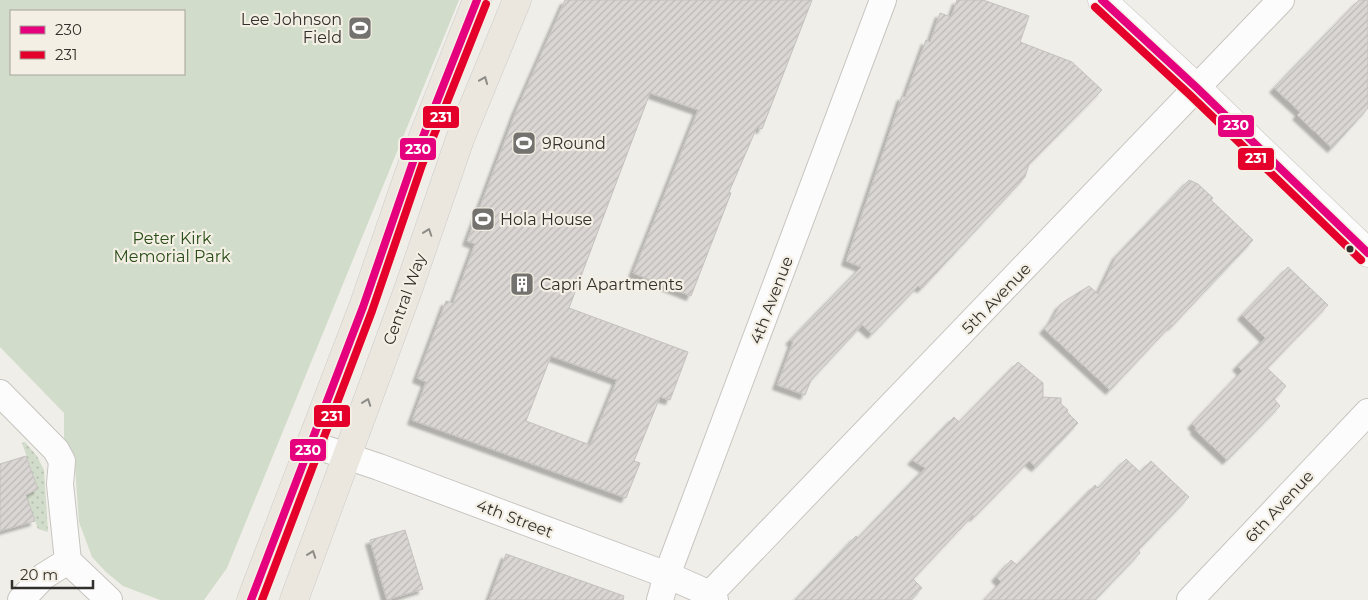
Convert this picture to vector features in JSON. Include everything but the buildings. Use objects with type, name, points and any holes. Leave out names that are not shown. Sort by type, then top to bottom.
[{"type":"main road","points":[[251,600],[363,308],[413,162],[478,0]]},
{"type":"main road","name":"Central Way","points":[[294,600],[408,290],[460,139],[517,0]]},
{"type":"street","name":"4th Avenue","points":[[660,600],[667,575],[883,0]]},
{"type":"street","points":[[1102,0],[1197,88],[1368,253]]},
{"type":"street","name":"5th Avenue","points":[[713,597],[1281,0]]},
{"type":"street","points":[[0,393],[56,450],[62,461],[60,484],[68,561],[109,600]]},
{"type":"street","name":"6th Avenue","points":[[1190,600],[1368,412]]},
{"type":"street","name":"4th Street","points":[[311,444],[348,456],[667,575],[713,597]]},
{"type":"street","points":[[21,600],[44,576],[68,561]]},
{"type":"green space","name":"Peter Kirk Memorial Park","points":[[0,0],[459,0],[227,568],[204,600],[160,600],[123,586],[92,557],[79,522],[75,467],[64,438],[64,413],[0,347]]},
{"type":"green space","points":[[25,442],[37,456],[44,470],[48,532],[38,529],[26,495],[38,489],[22,443]]},
{"type":"transit line","name":"230","points":[[251,600],[363,307],[413,162],[477,0]]},
{"type":"transit line","name":"230","points":[[1102,0],[1197,88],[1368,253]]},
{"type":"transit line","name":"231","points":[[262,600],[372,311],[422,165],[486,4]]},
{"type":"transit line","name":"231","points":[[1095,7],[1190,95],[1361,260]]},
{"type":"place","name":"Lee Johnson Field","points":[[360,28]]},
{"type":"place","name":"9Round","points":[[524,143]]},
{"type":"place","name":"Hola House","points":[[483,219]]},
{"type":"place","name":"Capri Apartments","points":[[522,284]]}]
